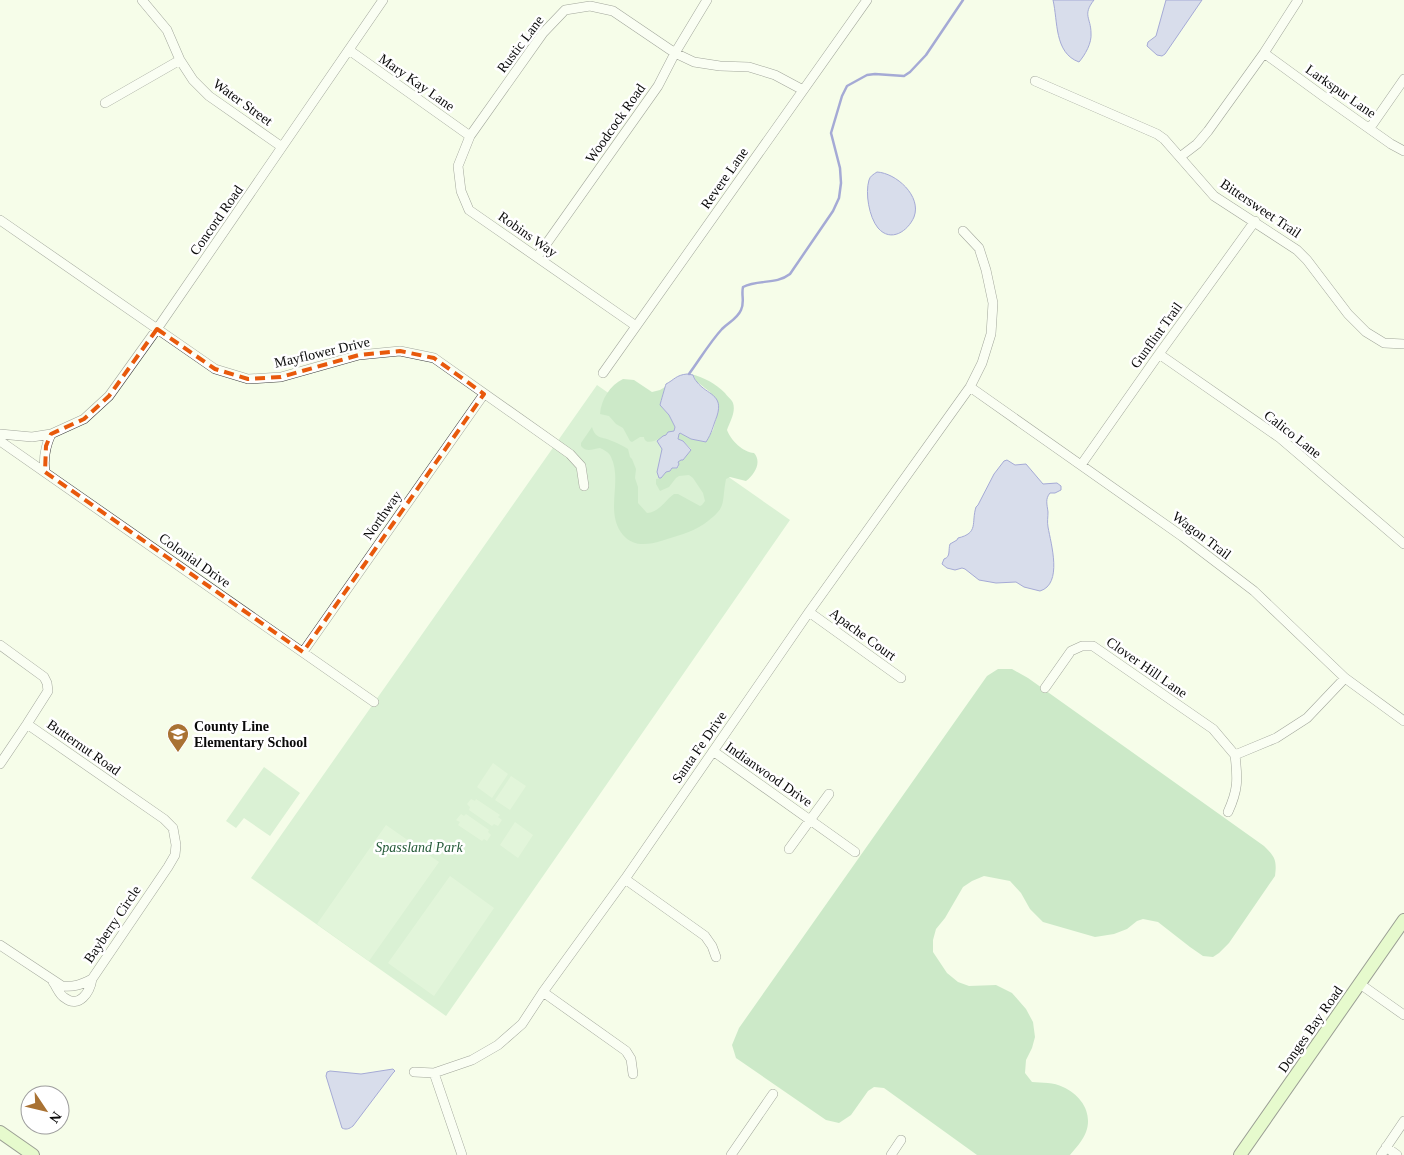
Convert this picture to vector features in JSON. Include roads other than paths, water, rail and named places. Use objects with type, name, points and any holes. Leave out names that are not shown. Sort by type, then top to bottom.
[{"type":"street","name":"Water Street","points":[[142,0],[167,30],[180,60],[193,80],[209,96],[282,147]]},
{"type":"street","name":"Concord Road","points":[[0,434],[32,437],[51,434],[84,419],[109,396],[383,0]]},
{"type":"street","name":"Woodcock Road","points":[[537,257],[658,86],[707,0]]},
{"type":"street","name":"Revere Lane","points":[[603,373],[867,0]]},
{"type":"street","points":[[1180,157],[1197,144],[1208,131],[1264,53],[1298,0]]},
{"type":"street","name":"Rustic Lane","points":[[470,136],[543,33],[565,10],[590,6],[613,11],[675,54],[694,62],[720,66],[749,67],[775,75],[804,90]]},
{"type":"street","name":"Mary Kay Lane","points":[[349,50],[470,136]]},
{"type":"street","name":"Larkspur Lane","points":[[1264,53],[1391,144],[1404,151]]},
{"type":"street","points":[[105,103],[180,60]]},
{"type":"street","points":[[1370,128],[1404,79]]},
{"type":"street","name":"Bittersweet Trail","points":[[1035,81],[1157,134],[1164,139],[1214,196],[1297,250],[1318,273],[1348,314],[1366,332],[1384,343],[1404,344]]},
{"type":"street","name":"Robins Way","points":[[470,136],[458,166],[461,191],[469,210],[636,326]]},
{"type":"street","name":"Mayflower Drive","points":[[0,220],[215,369],[248,379],[281,377],[359,355],[400,351],[434,358],[575,459],[581,466],[584,486]]},
{"type":"street","name":"Gunflint Trail","points":[[1081,465],[1255,221]]},
{"type":"street","name":"Santa Fe Drive","points":[[414,1072],[434,1073],[472,1060],[498,1045],[522,1024],[625,879],[809,612],[970,387],[982,363],[991,334],[993,303],[986,270],[978,248],[963,231]]},
{"type":"street","name":"Calico Lane","points":[[1159,354],[1280,438],[1404,544]]},
{"type":"street","name":"Wagon Trail","points":[[970,387],[1183,537],[1254,591],[1345,678],[1404,721]]},
{"type":"street","name":"Northway","points":[[303,652],[484,394]]},
{"type":"street","points":[[45,472],[46,446],[51,434]]},
{"type":"street","name":"Colonial Drive","points":[[0,441],[374,702]]},
{"type":"street","name":"Apache Court","points":[[809,612],[901,678]]},
{"type":"street","name":"Butternut Road","points":[[0,645],[44,677],[47,683],[48,691],[27,724],[164,819]]},
{"type":"street","name":"Clover Hill Lane","points":[[1045,688],[1071,652],[1082,646],[1093,646],[1213,729],[1235,756]]},
{"type":"street","points":[[1228,812],[1235,797],[1238,778],[1235,756],[1276,738],[1307,718],[1345,678]]},
{"type":"street","points":[[0,764],[27,724]]},
{"type":"street","name":"Indianwood Drive","points":[[713,751],[855,852]]},
{"type":"street","name":"Indianwood Drive","points":[[790,849],[829,794]]},
{"type":"street","name":"Bayberry Circle","points":[[0,945],[53,982],[62,986],[74,987],[92,979],[175,855],[176,845],[173,828],[164,819]]},
{"type":"street","points":[[625,879],[705,936],[712,946],[716,957]]},
{"type":"street","name":"Donges Bay Road","points":[[1240,1155],[1404,920]]},
{"type":"street","points":[[53,982],[60,994],[67,1000],[72,1001],[83,998],[87,994],[92,979]]},
{"type":"street","points":[[1360,984],[1404,1015]]},
{"type":"street","points":[[543,992],[626,1051],[631,1059],[633,1074]]},
{"type":"street","points":[[434,1073],[462,1155]]},
{"type":"street","points":[[730,1155],[773,1094]]},
{"type":"street","points":[[1397,1155],[1383,1151],[1404,1121]]},
{"type":"street","points":[[0,1132],[33,1155]]},
{"type":"street","points":[[891,1155],[901,1140]]},
{"type":"water","points":[[1053,0],[1094,0],[1088,9],[1091,37],[1086,52],[1079,62],[1071,58],[1061,44],[1058,36]]},
{"type":"water","points":[[1166,0],[1202,0],[1162,56],[1157,55],[1147,46],[1148,42],[1156,36]]},
{"type":"water","points":[[877,172],[884,173],[899,181],[906,187],[914,201],[914,217],[908,227],[894,235],[888,235],[883,232],[872,218],[867,191],[870,177]]},
{"type":"water","points":[[687,374],[693,375],[701,386],[716,399],[719,409],[706,442],[679,434],[678,439],[683,441],[691,450],[683,460],[678,462],[677,468],[672,468],[659,478],[657,472],[662,449],[657,441],[668,432],[674,431],[675,427],[669,415],[660,405],[666,384]]},
{"type":"water","points":[[1007,460],[1015,465],[1026,464],[1043,484],[1057,483],[1061,486],[1061,490],[1048,495],[1047,500],[1048,525],[1054,563],[1051,580],[1047,587],[1040,591],[1024,587],[1016,582],[996,583],[979,580],[965,569],[955,570],[947,568],[942,564],[948,555],[950,544],[972,530],[976,507],[994,474],[1004,461]]},
{"type":"water","points":[[393,1069],[395,1071],[353,1126],[348,1129],[342,1128],[326,1076],[327,1072],[361,1074]]},
{"type":"waterway","points":[[689,374],[718,334],[739,313],[743,304],[743,287],[755,283],[779,280],[790,274],[833,211],[839,198],[841,183],[840,168],[831,133],[842,96],[847,86],[867,75],[904,76],[910,72],[926,55],[963,0]]},
{"type":"place","name":"County Line Elementary School","points":[[178,753]]},
{"type":"park label","name":"Spassland Park","points":[[419,847]]}]
